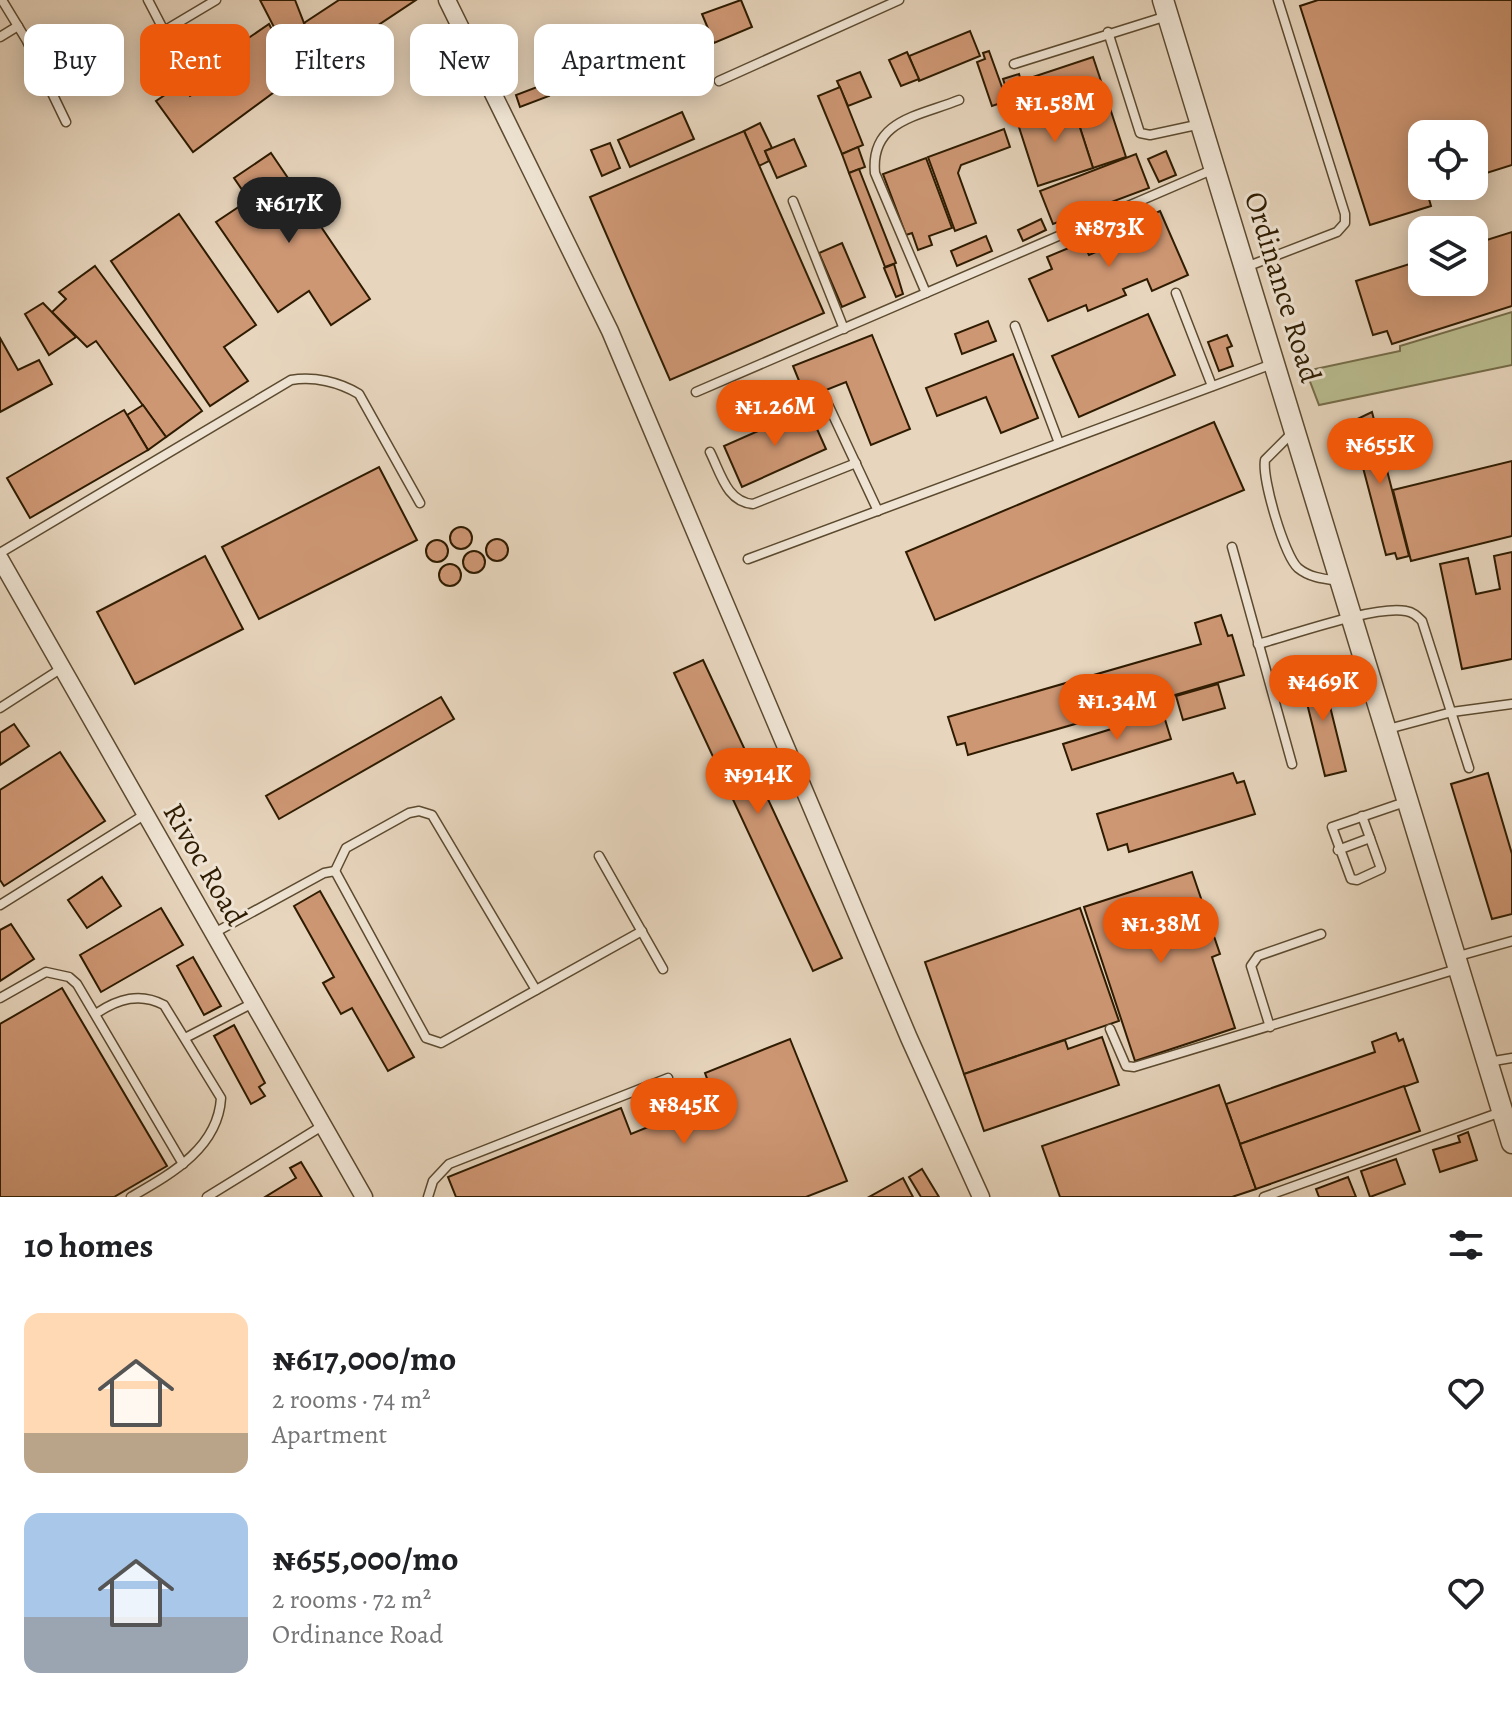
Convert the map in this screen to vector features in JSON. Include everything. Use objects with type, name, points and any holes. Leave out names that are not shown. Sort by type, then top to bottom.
[{"type":"street","points":[[447,0],[610,331],[852,896],[909,1038],[981,1197]]},
{"type":"street","name":"Ordinance Road","points":[[1165,8],[1296,428],[1512,1143]]},
{"type":"street","name":"Rivoc Road","points":[[0,556],[144,815],[364,1197]]},
{"type":"lane","points":[[2,0],[66,122]]},
{"type":"lane","points":[[148,0],[160,24]]},
{"type":"lane","points":[[176,24],[216,0]]},
{"type":"lane","points":[[719,81],[899,0]]},
{"type":"lane","points":[[1246,267],[1337,232],[1345,223],[1345,214],[1278,0]]},
{"type":"lane","points":[[1014,64],[1108,32],[1165,8]]},
{"type":"lane","points":[[0,37],[18,26]]},
{"type":"lane","points":[[1108,32],[1140,133],[1150,135],[1201,124]]},
{"type":"lane","points":[[926,293],[875,173],[874,158],[878,140],[886,129],[959,100]]},
{"type":"lane","points":[[696,392],[1215,169]]},
{"type":"lane","points":[[793,201],[844,329]]},
{"type":"lane","points":[[1176,293],[1212,386]]},
{"type":"lane","points":[[1015,326],[1059,443]]},
{"type":"lane","points":[[748,559],[1275,363]]},
{"type":"lane","points":[[0,556],[291,380],[306,377],[346,386],[359,394],[420,503]]},
{"type":"lane","points":[[825,398],[878,511]]},
{"type":"lane","points":[[1296,428],[1265,460],[1266,482],[1291,559],[1310,575],[1340,581]]},
{"type":"lane","points":[[710,452],[734,499],[753,504],[856,463]]},
{"type":"lane","points":[[1232,547],[1292,764]]},
{"type":"lane","points":[[1258,644],[1352,618],[1403,610],[1422,621],[1469,768]]},
{"type":"lane","points":[[0,708],[62,668]]},
{"type":"lane","points":[[1387,729],[1452,712],[1512,704]]},
{"type":"lane","points":[[1362,816],[1381,869],[1357,880],[1347,875],[1332,827],[1362,816],[1409,801]]},
{"type":"lane","points":[[335,871],[346,848],[409,813],[419,811],[432,815],[536,990]]},
{"type":"lane","points":[[0,905],[144,815]]},
{"type":"lane","points":[[1338,850],[1370,838]]},
{"type":"lane","points":[[599,856],[663,969]]},
{"type":"lane","points":[[213,934],[324,873],[335,871]]},
{"type":"lane","points":[[335,871],[426,1038],[441,1043],[642,931]]},
{"type":"lane","points":[[1270,1027],[1251,966],[1253,961],[1258,956],[1321,934]]},
{"type":"lane","points":[[1110,1029],[1120,1057],[1126,1066],[1134,1067],[1270,1027],[1512,941]]},
{"type":"lane","points":[[0,998],[35,976],[59,974],[77,984],[97,1013],[183,1164]]},
{"type":"lane","points":[[97,1013],[127,999],[154,999],[164,1005],[187,1037],[221,1098],[209,1134],[183,1164],[131,1197]]},
{"type":"lane","points":[[187,1037],[253,1003]]},
{"type":"lane","points":[[1487,1063],[1512,1058]]},
{"type":"lane","points":[[428,1197],[433,1181],[449,1164],[668,1078]]},
{"type":"lane","points":[[1264,1197],[1502,1112]]},
{"type":"lane","points":[[207,1197],[322,1126]]},
{"type":"green space","points":[[1512,312],[1512,365],[1319,405],[1306,371],[1400,351],[1400,346]]},
{"type":"building","points":[[260,0],[295,0],[305,24],[272,24]]},
{"type":"building","points":[[339,0],[416,0],[380,24],[304,23]]},
{"type":"building","points":[[741,0],[752,27],[714,43],[714,24],[706,24],[702,14]]},
{"type":"building","points":[[1318,0],[1512,0],[1512,165],[1488,173],[1488,120],[1408,120],[1408,200],[1429,200],[1431,206],[1370,225],[1300,6]]},
{"type":"building","points":[[266,26],[266,96],[269,96],[193,152],[156,101],[163,96],[250,96],[250,37]]},
{"type":"building","points":[[970,31],[980,56],[919,81],[909,56]]},
{"type":"building","points":[[989,51],[1007,101],[992,106],[977,62],[985,59],[983,53]]},
{"type":"building","points":[[907,52],[919,79],[901,86],[889,60]]},
{"type":"building","points":[[1093,57],[1105,93],[1017,121],[1003,79],[1019,74],[1021,81]]},
{"type":"building","points":[[860,72],[871,97],[848,106],[837,81]]},
{"type":"building","points":[[840,87],[863,145],[842,154],[818,96]]},
{"type":"building","points":[[534,88],[534,96],[549,96],[520,107],[518,94]]},
{"type":"building","points":[[1105,93],[1126,157],[1093,168],[1072,103]]},
{"type":"building","points":[[1072,103],[1093,168],[1038,186],[1017,121]]},
{"type":"building","points":[[682,112],[694,139],[630,167],[618,140]]},
{"type":"building","points":[[760,123],[772,148],[765,151],[769,161],[759,166],[744,131]]},
{"type":"building","points":[[1004,129],[1010,147],[961,165],[958,173],[976,223],[955,231],[928,157]]},
{"type":"building","points":[[744,131],[824,313],[670,380],[590,197]]},
{"type":"building","points":[[794,139],[806,166],[777,178],[765,151]]},
{"type":"building","points":[[610,143],[620,168],[602,176],[591,150]]},
{"type":"building","points":[[858,147],[865,167],[849,173],[842,154]]},
{"type":"building","points":[[1166,151],[1176,175],[1159,182],[1148,159]]},
{"type":"building","points":[[271,153],[370,299],[331,325],[309,291],[278,312],[216,222],[249,200],[234,178]]},
{"type":"building","points":[[1136,154],[1149,188],[1053,224],[1040,191]]},
{"type":"building","points":[[926,158],[952,228],[929,236],[932,245],[918,250],[912,233],[906,235],[883,174]]},
{"type":"building","points":[[859,169],[896,263],[885,267],[849,173]]},
{"type":"building","points":[[1160,211],[1188,275],[1152,291],[1147,279],[1123,289],[1126,295],[1088,311],[1086,305],[1048,321],[1029,279],[1052,269],[1047,257],[1083,242],[1089,255],[1132,236],[1127,225]]},
{"type":"building","points":[[179,214],[256,325],[224,347],[248,381],[210,406],[111,261]]},
{"type":"building","points":[[1041,219],[1046,230],[1023,241],[1018,230]]},
{"type":"building","points":[[1512,232],[1512,306],[1392,344],[1387,331],[1373,335],[1356,281],[1408,264],[1408,296],[1488,296],[1488,240]]},
{"type":"building","points":[[986,236],[992,251],[957,266],[951,251]]},
{"type":"building","points":[[842,243],[865,297],[842,307],[819,253]]},
{"type":"building","points":[[894,264],[903,294],[896,297],[884,268]]},
{"type":"building","points":[[95,266],[202,411],[166,437],[96,341],[87,347],[52,312],[66,299],[59,292]]},
{"type":"building","points":[[43,303],[76,337],[49,355],[25,314]]},
{"type":"building","points":[[1148,314],[1175,375],[1079,417],[1052,356]]},
{"type":"building","points":[[988,321],[996,341],[962,354],[955,334]]},
{"type":"building","points":[[872,335],[910,429],[871,445],[846,382],[806,398],[793,366]]},
{"type":"building","points":[[1227,335],[1232,346],[1227,348],[1233,366],[1219,371],[1208,342]]},
{"type":"building","points":[[0,338],[18,370],[39,360],[52,384],[0,412]]},
{"type":"building","points":[[1013,354],[1038,418],[1001,433],[986,397],[937,416],[926,388]]},
{"type":"building","points":[[143,405],[166,437],[148,450],[127,415]]},
{"type":"building","points":[[808,409],[826,449],[742,487],[724,446]]},
{"type":"building","points":[[124,410],[148,450],[30,518],[7,478]]},
{"type":"building","points":[[1372,412],[1409,556],[1397,559],[1395,553],[1386,555],[1351,422]]},
{"type":"building","points":[[1214,422],[1244,490],[935,620],[906,552]]},
{"type":"building","points":[[1512,461],[1512,536],[1411,561],[1393,490]]},
{"type":"building","points":[[379,467],[417,540],[259,619],[222,547]]},
{"type":"building","points":[[461,527],[469,530],[472,538],[469,546],[461,549],[453,546],[450,538],[453,530]]},
{"type":"building","points":[[497,539],[505,542],[508,550],[505,558],[497,561],[489,558],[486,550],[489,542]]},
{"type":"building","points":[[437,540],[445,543],[448,551],[445,559],[437,562],[429,559],[426,551],[429,543]]},
{"type":"building","points":[[474,551],[482,554],[485,562],[482,570],[474,573],[466,570],[463,562],[466,554]]},
{"type":"building","points":[[1512,552],[1512,659],[1462,669],[1440,564],[1468,558],[1476,594],[1500,589],[1494,556]]},
{"type":"building","points":[[205,556],[243,629],[135,684],[97,612]]},
{"type":"building","points":[[450,564],[458,567],[461,575],[458,583],[450,586],[442,583],[439,575],[442,567]]},
{"type":"building","points":[[1221,615],[1228,636],[1232,635],[1244,675],[968,755],[965,743],[957,745],[948,717],[1201,644],[1195,623]]},
{"type":"building","points":[[703,660],[842,958],[813,971],[674,673]]},
{"type":"building","points":[[1321,670],[1346,771],[1325,776],[1300,675]]},
{"type":"building","points":[[1218,684],[1225,708],[1183,720],[1176,696]]},
{"type":"building","points":[[441,697],[454,719],[279,819],[266,796]]},
{"type":"building","points":[[1163,713],[1171,739],[1072,770],[1063,744]]},
{"type":"building","points":[[14,724],[29,746],[0,765],[0,733]]},
{"type":"building","points":[[60,752],[105,821],[4,886],[0,880],[0,790]]},
{"type":"building","points":[[1233,773],[1237,783],[1244,781],[1255,814],[1129,852],[1127,844],[1108,850],[1097,814]]},
{"type":"building","points":[[1488,773],[1512,854],[1512,914],[1492,919],[1451,784]]},
{"type":"building","points":[[1192,872],[1220,954],[1212,957],[1235,1028],[1135,1061],[1084,907]]},
{"type":"building","points":[[102,877],[121,906],[87,928],[68,900]]},
{"type":"building","points":[[320,891],[414,1057],[388,1071],[352,1008],[341,1014],[323,983],[334,977],[294,906]]},
{"type":"building","points":[[161,908],[183,945],[101,992],[80,955]]},
{"type":"building","points":[[1080,908],[1119,1021],[964,1074],[925,962]]},
{"type":"building","points":[[11,924],[34,959],[0,981],[0,930]]},
{"type":"building","points":[[193,957],[221,1006],[204,1015],[177,966]]},
{"type":"building","points":[[62,988],[167,1166],[114,1197],[0,1197],[0,1024]]},
{"type":"building","points":[[234,1025],[265,1083],[259,1087],[265,1096],[251,1104],[214,1036]]},
{"type":"building","points":[[1396,1033],[1399,1041],[1403,1039],[1418,1082],[1240,1144],[1226,1104],[1375,1052],[1372,1042]]},
{"type":"building","points":[[1102,1037],[1119,1085],[984,1131],[964,1074],[1065,1040],[1068,1049]]},
{"type":"building","points":[[790,1039],[847,1181],[806,1197],[456,1197],[448,1177],[621,1108],[631,1134],[715,1100],[705,1073]]},
{"type":"building","points":[[1219,1085],[1256,1189],[1232,1197],[1060,1197],[1042,1146]]},
{"type":"building","points":[[1404,1086],[1420,1131],[1256,1189],[1240,1144]]},
{"type":"building","points":[[1468,1132],[1477,1160],[1440,1172],[1433,1150],[1460,1142],[1458,1136]]},
{"type":"building","points":[[1396,1159],[1405,1184],[1370,1197],[1361,1171]]},
{"type":"building","points":[[301,1162],[322,1197],[265,1197],[296,1178],[290,1168]]},
{"type":"building","points":[[922,1169],[939,1197],[921,1197],[909,1177]]},
{"type":"building","points":[[1348,1177],[1356,1197],[1319,1197],[1316,1189]]},
{"type":"building","points":[[903,1178],[913,1197],[869,1197]]}]
